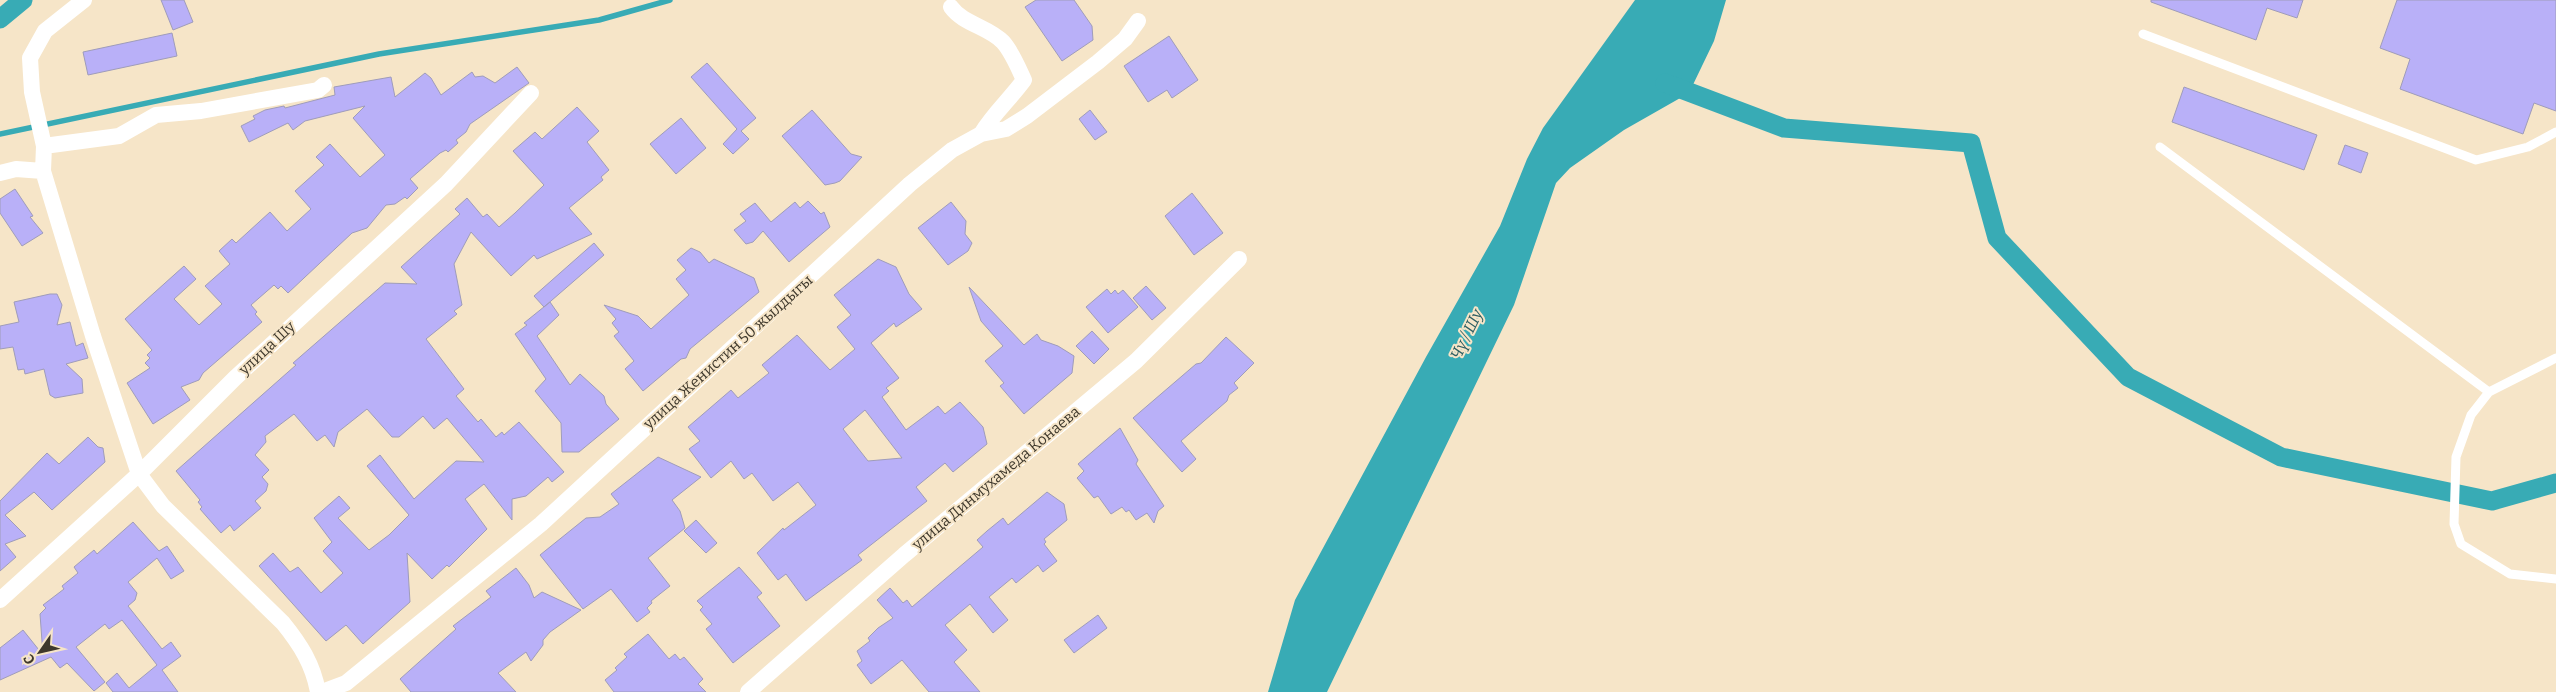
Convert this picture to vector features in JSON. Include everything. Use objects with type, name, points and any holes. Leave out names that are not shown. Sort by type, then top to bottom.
[{"type":"street","points":[[84,0],[46,31],[30,58],[32,92],[44,146],[43,171],[93,336],[139,474],[163,506],[283,623],[298,642],[311,664],[320,692]]},
{"type":"street","points":[[951,7],[1002,42],[1016,62],[1024,80],[1010,99],[991,118],[981,134]]},
{"type":"street","name":"улица Женистин 50 жылдыгы","points":[[320,692],[346,683],[541,524],[910,184],[952,150],[981,134],[1006,129],[1027,116],[1124,39],[1138,21]]},
{"type":"street","points":[[44,146],[119,136],[156,115],[246,104],[318,90],[324,85]]},
{"type":"street","name":"улица Шу","points":[[0,600],[139,474],[235,378],[446,184],[531,93]]},
{"type":"street","points":[[0,173],[16,169],[43,171]]},
{"type":"street","name":"улица Динмухамеда Конаева","points":[[748,692],[904,555],[1136,361],[1239,259]]},
{"type":"lane","points":[[2143,34],[2476,160],[2528,147],[2556,132]]},
{"type":"lane","points":[[2160,147],[2489,392]]},
{"type":"lane","points":[[2556,358],[2489,392],[2471,415],[2456,457],[2454,524],[2461,544],[2510,574],[2556,580]]},
{"type":"water","name":"Чү / Шу","points":[[1635,0],[1726,0],[1714,41],[1689,93],[1624,130],[1570,168],[1556,183],[1514,305],[1327,692],[1268,692],[1295,600],[1426,357],[1500,226],[1527,159],[1543,128]]},
{"type":"building","points":[[161,0],[184,0],[193,22],[173,30]]},
{"type":"building","points":[[1036,0],[1074,0],[1092,26],[1093,40],[1062,61],[1025,7]]},
{"type":"building","points":[[2151,0],[2303,0],[2297,18],[2267,8],[2256,40],[2151,2]]},
{"type":"building","points":[[2397,0],[2556,0],[2556,111],[2534,103],[2523,134],[2400,89],[2410,59],[2380,48]]},
{"type":"building","points":[[172,33],[177,56],[88,75],[83,52]]},
{"type":"building","points":[[1169,36],[1198,80],[1172,98],[1167,90],[1148,102],[1124,66]]},
{"type":"building","points":[[707,63],[756,118],[741,131],[749,139],[733,154],[723,144],[737,129],[691,77]]},
{"type":"building","points":[[517,67],[529,83],[470,124],[466,132],[456,140],[458,143],[448,152],[446,150],[440,153],[410,179],[418,188],[407,199],[405,197],[395,204],[386,205],[367,228],[352,233],[288,293],[281,286],[278,289],[274,285],[251,305],[257,312],[255,314],[262,322],[203,373],[199,380],[181,387],[190,400],[153,424],[127,383],[150,368],[145,363],[150,358],[147,355],[152,350],[125,319],[184,266],[196,279],[174,299],[199,325],[222,304],[205,286],[230,264],[219,251],[232,239],[236,243],[270,212],[287,231],[311,209],[295,191],[324,165],[316,157],[330,144],[360,177],[385,155],[353,118],[365,106],[305,121],[293,130],[288,123],[249,142],[241,126],[255,119],[253,116],[265,110],[284,106],[285,108],[335,95],[334,87],[391,77],[395,97],[425,73],[431,78],[441,95],[472,72],[475,77],[483,76],[495,83]]},
{"type":"building","points":[[2184,87],[2317,135],[2304,170],[2172,122]]},
{"type":"building","points":[[577,107],[599,131],[587,142],[609,170],[601,177],[603,180],[569,208],[592,234],[537,259],[534,255],[511,276],[471,232],[454,264],[462,305],[454,311],[457,314],[426,339],[464,389],[456,396],[478,422],[481,419],[496,437],[502,432],[504,435],[519,422],[564,472],[552,482],[548,477],[526,496],[512,499],[512,520],[484,484],[465,499],[487,529],[449,567],[447,565],[432,579],[407,553],[410,602],[363,644],[346,625],[326,641],[259,566],[273,553],[290,572],[298,567],[321,593],[343,573],[323,551],[332,542],[314,518],[339,496],[350,508],[338,518],[369,550],[389,535],[409,515],[367,466],[380,455],[414,499],[456,461],[484,462],[447,418],[434,429],[423,416],[399,437],[392,437],[367,409],[338,432],[334,447],[325,435],[317,441],[294,414],[265,436],[266,442],[255,455],[269,470],[262,477],[268,484],[266,491],[255,501],[261,508],[234,531],[230,525],[221,533],[200,509],[202,507],[198,502],[200,500],[176,471],[296,365],[293,363],[385,283],[417,284],[401,267],[460,214],[455,209],[467,198],[483,217],[487,214],[499,227],[515,213],[544,185],[513,151],[535,132],[542,139]]},
{"type":"building","points":[[812,110],[851,154],[862,157],[840,181],[835,183],[825,185],[782,136]]},
{"type":"building","points":[[1090,110],[1107,132],[1095,140],[1079,119]]},
{"type":"building","points":[[681,118],[706,148],[676,174],[650,144]]},
{"type":"building","points":[[2345,145],[2368,153],[2361,173],[2338,164]]},
{"type":"building","points":[[15,189],[33,216],[30,217],[43,233],[22,246],[0,213],[0,199]]},
{"type":"building","points":[[1192,193],[1223,233],[1194,255],[1165,216]]},
{"type":"building","points":[[808,201],[821,214],[824,212],[830,227],[789,262],[763,231],[753,242],[746,244],[734,230],[746,221],[740,214],[755,203],[771,222],[795,202],[800,208]]},
{"type":"building","points":[[951,202],[966,221],[965,234],[972,243],[968,251],[948,265],[918,228]]},
{"type":"building","points":[[594,243],[604,255],[544,307],[534,296]]},
{"type":"building","points":[[691,248],[700,252],[709,263],[714,259],[754,278],[759,292],[690,349],[686,358],[681,359],[643,391],[625,369],[634,361],[614,336],[619,332],[612,323],[616,319],[604,305],[638,316],[651,329],[689,295],[676,279],[686,270],[677,260]]},
{"type":"building","points":[[878,259],[896,267],[909,294],[922,309],[896,327],[894,323],[871,343],[899,378],[886,388],[889,391],[882,397],[906,430],[938,406],[945,414],[960,402],[983,427],[987,444],[953,472],[945,463],[916,487],[927,501],[858,555],[862,560],[806,601],[786,574],[778,580],[757,553],[783,528],[784,530],[816,505],[798,482],[773,501],[752,473],[744,479],[731,461],[711,478],[689,449],[700,441],[688,427],[731,390],[738,398],[769,373],[762,365],[797,335],[830,370],[855,349],[837,327],[851,315],[834,295]],"holes":[[[865,410],[902,458],[868,461],[843,429]]]},
{"type":"building","points":[[1146,286],[1166,308],[1152,320],[1133,298]]},
{"type":"building","points":[[969,287],[1024,345],[1037,334],[1041,340],[1058,346],[1074,356],[1072,373],[1024,414],[1000,386],[1004,383],[985,361],[1003,346],[981,321]]},
{"type":"building","points":[[1107,289],[1111,294],[1115,290],[1118,294],[1123,290],[1138,307],[1108,333],[1086,307]]},
{"type":"building","points":[[57,294],[62,305],[57,325],[70,322],[76,346],[83,343],[88,358],[66,364],[82,379],[83,393],[55,398],[50,395],[44,369],[25,374],[24,369],[18,370],[13,347],[0,349],[0,326],[19,322],[14,302]]},
{"type":"building","points":[[550,302],[559,315],[537,336],[570,385],[580,374],[604,396],[606,404],[619,419],[579,452],[562,452],[561,423],[535,391],[546,379],[515,334],[527,325],[524,323]]},
{"type":"building","points":[[1092,331],[1109,349],[1094,364],[1076,346]]},
{"type":"building","points":[[1226,337],[1254,363],[1234,383],[1238,388],[1229,395],[1227,401],[1181,441],[1196,459],[1182,472],[1133,418],[1196,364],[1201,363]]},
{"type":"building","points":[[1120,428],[1138,460],[1136,464],[1164,506],[1158,511],[1154,523],[1147,513],[1136,520],[1129,510],[1126,512],[1122,507],[1111,514],[1098,496],[1094,498],[1077,478],[1084,471],[1078,464]]},
{"type":"building","points":[[88,437],[98,447],[103,448],[105,462],[52,510],[34,492],[5,515],[26,536],[5,544],[16,557],[0,571],[0,501],[47,453],[59,464]]},
{"type":"building","points":[[658,457],[701,477],[672,500],[680,511],[685,528],[648,558],[670,586],[651,601],[652,603],[647,608],[650,612],[637,622],[611,589],[583,609],[540,555],[586,518],[600,517],[619,504],[611,494]]},
{"type":"building","points":[[1047,492],[1064,504],[1067,520],[1044,539],[1046,542],[1044,544],[1057,561],[1043,572],[1038,565],[1016,583],[1012,578],[989,597],[1008,620],[993,633],[970,604],[945,625],[967,650],[954,662],[980,692],[929,692],[902,660],[871,684],[857,665],[862,661],[857,651],[870,641],[868,638],[878,628],[893,618],[877,600],[890,588],[903,603],[907,600],[912,607],[983,547],[977,540],[987,531],[1003,518],[1008,525]]},
{"type":"building","points":[[696,520],[717,543],[706,553],[684,531]]},
{"type":"building","points":[[133,522],[159,551],[167,546],[184,571],[171,579],[157,558],[128,582],[137,593],[135,600],[128,606],[162,649],[171,642],[181,656],[162,670],[178,692],[113,692],[106,683],[117,673],[129,688],[157,665],[122,620],[109,629],[105,624],[76,647],[105,682],[94,691],[67,663],[60,668],[51,657],[0,680],[0,648],[23,630],[43,655],[40,614],[46,608],[43,605],[64,589],[62,586],[78,573],[74,567],[94,550],[97,554]]},
{"type":"building","points":[[739,567],[762,593],[757,597],[780,626],[733,663],[706,629],[712,624],[700,610],[703,607],[697,601]]},
{"type":"building","points":[[516,568],[529,585],[534,598],[542,592],[581,610],[550,632],[531,661],[526,652],[498,673],[516,692],[411,692],[400,679],[456,629],[453,626],[491,597],[486,591]]},
{"type":"building","points":[[1098,615],[1107,628],[1074,653],[1064,640]]},
{"type":"building","points":[[648,634],[669,659],[675,654],[680,660],[684,657],[703,679],[698,684],[706,692],[614,692],[605,680],[617,670],[615,668],[627,657],[624,654]]},
{"type":"waterway","points":[[0,19],[23,0]]},
{"type":"waterway","points":[[0,134],[379,54],[599,20],[670,0]]},
{"type":"waterway","points":[[1665,83],[1784,128],[1971,143],[1997,238],[2128,377],[2281,457],[2492,501],[2556,483]]}]
